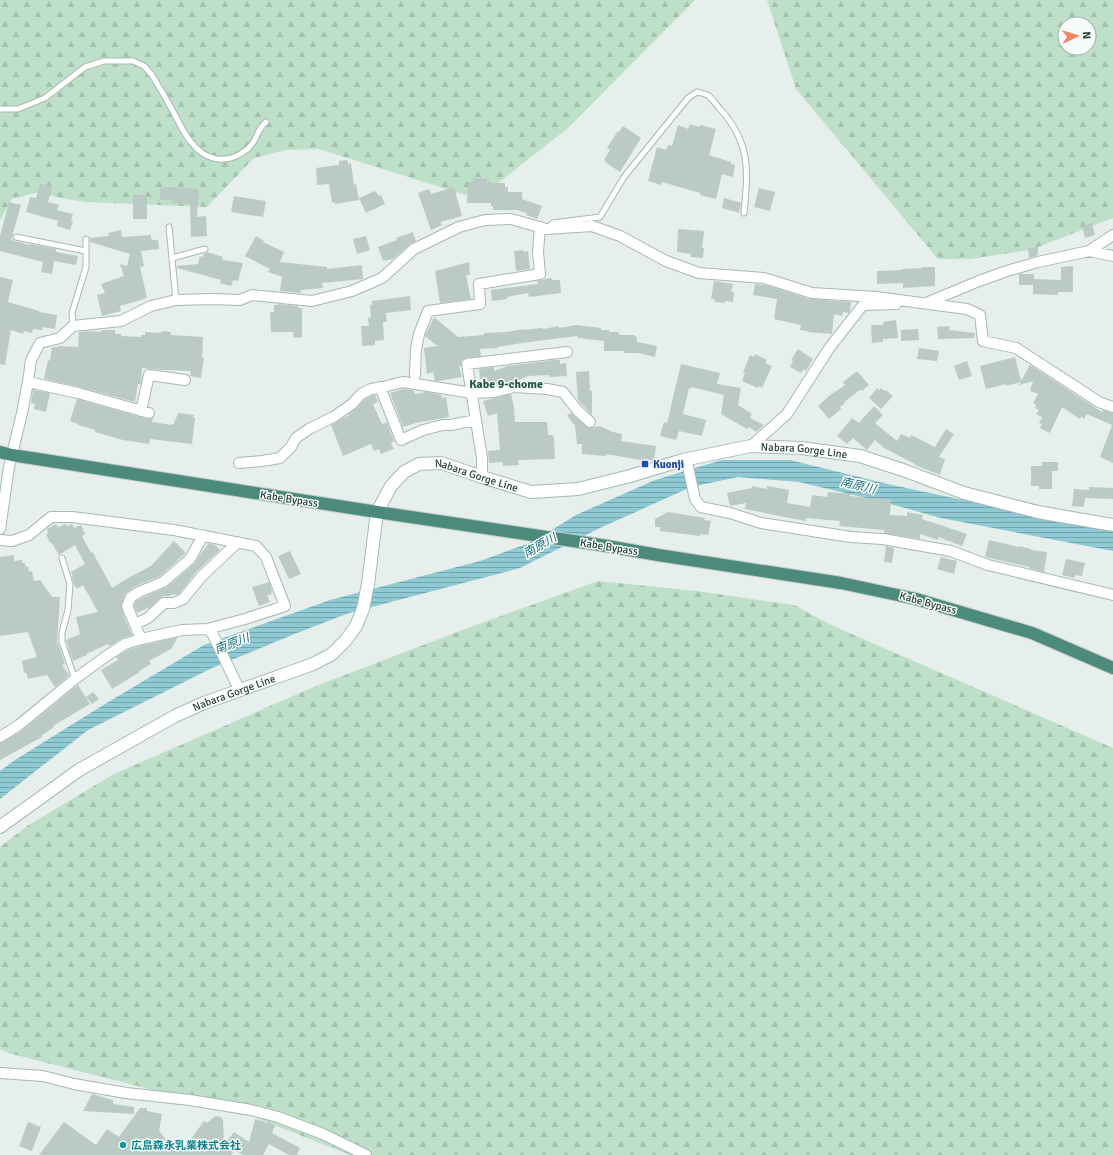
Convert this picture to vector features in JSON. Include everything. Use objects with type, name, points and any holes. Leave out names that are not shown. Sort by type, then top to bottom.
[{"type":"highway","name":"Kabe Bypass","points":[[0,452],[377,512],[841,583],[916,599],[1032,633],[1113,668]]},
{"type":"main road","name":"Nabara Gorge Line","points":[[0,827],[79,770],[174,716],[204,703],[313,664],[332,654],[346,640],[356,626],[363,609],[368,584],[377,512],[390,486],[404,472],[419,464],[440,463],[531,492],[578,489],[686,464],[751,446],[801,448],[860,456],[903,470],[964,493],[1038,512],[1113,525]]},
{"type":"street","points":[[0,529],[9,467],[28,382],[31,360],[40,343],[60,338],[73,326],[121,321],[151,306],[176,300],[240,300],[252,294],[312,301],[352,291],[382,278],[414,249],[459,227],[485,220],[511,219],[543,228],[592,226],[620,236],[666,261],[699,273],[764,278],[812,293],[876,297],[967,309],[980,315],[983,341],[1016,348],[1099,402],[1113,407]]},
{"type":"street","points":[[415,375],[416,349],[419,334],[428,310],[480,304],[479,284],[540,274],[538,252],[543,228]]},
{"type":"street","points":[[924,304],[1007,271],[1038,262],[1088,251],[1113,235]]},
{"type":"street","points":[[1088,251],[1113,256]]},
{"type":"street","points":[[751,446],[787,414],[830,347],[863,305],[896,304],[901,300]]},
{"type":"street","points":[[482,477],[482,458],[467,364],[567,352]]},
{"type":"street","points":[[28,382],[78,393],[145,412],[149,375],[185,380]]},
{"type":"street","points":[[239,463],[280,458],[291,447],[296,438],[309,429],[335,416],[352,404],[361,394],[371,389],[403,382],[472,393],[494,392],[514,387],[547,389],[563,392],[578,411],[590,422]]},
{"type":"street","points":[[380,387],[402,440],[423,430],[439,426],[451,426],[476,420]]},
{"type":"street","points":[[686,464],[695,499],[701,507],[730,513],[761,523],[951,551],[988,565],[1113,595]]},
{"type":"street","points":[[0,540],[12,541],[29,535],[51,517],[72,517],[174,530],[256,546],[266,557],[284,606],[245,619],[207,629],[182,630],[125,644],[75,679],[19,725],[0,737]]},
{"type":"street","points":[[141,639],[127,606],[130,597],[163,582],[169,577],[190,559],[203,536]]},
{"type":"street","points":[[134,624],[148,618],[164,603],[174,603],[183,599],[202,576],[238,542]]},
{"type":"street","points":[[207,629],[212,633],[240,691]]},
{"type":"street","points":[[0,1073],[43,1076],[74,1084],[126,1093],[190,1100],[251,1110],[278,1117],[317,1132],[366,1155]]},
{"type":"lane","points":[[0,108],[18,109],[45,98],[85,67],[104,61],[133,61],[144,66],[152,75],[190,142],[202,153],[215,160],[229,159],[242,154],[252,147],[262,125],[266,122]]},
{"type":"lane","points":[[543,228],[553,224],[600,217],[624,177],[688,98],[697,92],[708,95],[728,118],[741,142],[746,164],[744,213]]},
{"type":"lane","points":[[169,227],[176,300]]},
{"type":"lane","points":[[16,237],[86,251]]},
{"type":"lane","points":[[73,326],[72,313],[86,267],[86,239]]},
{"type":"lane","points":[[172,258],[205,249]]},
{"type":"lane","points":[[62,558],[70,584],[68,610],[62,633],[62,642],[75,679]]},
{"type":"green space","points":[[0,0],[695,0],[568,128],[478,199],[319,149],[286,150],[254,158],[207,207],[86,202],[60,198],[40,192],[12,199],[0,220]]},
{"type":"green space","points":[[767,0],[1113,0],[1113,218],[1030,250],[970,259],[938,259],[796,89]]},
{"type":"green space","points":[[598,581],[697,591],[794,605],[831,625],[1113,748],[1113,1155],[350,1155],[244,1113],[8,1053],[0,1049],[0,847],[27,826],[114,774],[316,686],[465,629]]},
{"type":"water","name":"南原川","points":[[722,460],[790,460],[892,485],[1053,519],[1113,529],[1113,551],[941,518],[887,503],[799,482],[738,477],[691,487],[600,528],[520,568],[349,613],[212,668],[88,730],[0,799],[0,771],[15,760],[105,704],[204,645],[330,600],[480,561],[532,542],[576,515],[655,480]]},
{"type":"building","points":[[690,124],[699,127],[700,125],[716,129],[709,155],[731,162],[731,164],[735,165],[733,177],[722,174],[716,199],[662,182],[661,185],[648,181],[657,147],[666,150],[668,145],[672,146],[678,125],[688,129]]},
{"type":"building","points":[[623,126],[641,138],[620,172],[604,160],[610,150],[607,148]]},
{"type":"building","points":[[348,160],[348,164],[351,163],[354,185],[356,184],[359,200],[335,204],[335,202],[332,203],[329,184],[317,185],[316,168],[339,165],[339,161]]},
{"type":"building","points":[[473,178],[487,179],[487,183],[505,183],[505,187],[508,187],[508,192],[522,192],[522,199],[542,206],[537,219],[526,215],[527,213],[517,210],[493,210],[491,203],[467,203],[468,182],[473,182]]},
{"type":"building","points":[[40,184],[50,186],[50,188],[52,188],[48,202],[59,205],[57,210],[73,214],[71,220],[73,221],[70,230],[57,226],[58,221],[26,212],[30,197],[36,198]]},
{"type":"building","points":[[173,187],[199,189],[197,217],[206,216],[207,236],[191,237],[190,204],[172,203],[173,200],[160,200],[160,188]]},
{"type":"building","points":[[454,187],[462,216],[440,222],[442,225],[431,230],[418,193],[429,189],[431,194]]},
{"type":"building","points":[[759,188],[775,192],[770,211],[754,207]]},
{"type":"building","points":[[375,191],[379,196],[381,195],[385,204],[366,213],[359,198]]},
{"type":"building","points":[[133,195],[147,195],[147,219],[133,219]]},
{"type":"building","points":[[234,196],[266,201],[263,217],[231,212]]},
{"type":"building","points":[[724,198],[741,203],[739,213],[722,208]]},
{"type":"building","points":[[9,202],[21,205],[11,240],[56,249],[56,252],[78,256],[76,265],[54,261],[52,274],[41,272],[43,262],[0,251],[0,236]]},
{"type":"building","points":[[1092,223],[1095,235],[1085,238],[1082,226]]},
{"type":"building","points":[[678,229],[704,231],[702,248],[704,248],[703,258],[690,257],[691,254],[677,252]]},
{"type":"building","points":[[121,230],[122,237],[151,235],[153,240],[158,240],[159,249],[141,251],[144,266],[140,267],[147,298],[120,306],[121,311],[102,316],[97,295],[105,293],[101,284],[124,276],[120,264],[127,266],[130,254],[90,242],[90,238],[109,236],[108,233]]},
{"type":"building","points":[[413,232],[416,241],[410,244],[393,259],[383,261],[378,247]]},
{"type":"building","points":[[256,236],[264,241],[263,242],[284,252],[280,262],[327,267],[327,269],[362,265],[363,279],[322,283],[323,288],[301,290],[300,293],[280,291],[282,277],[268,272],[270,269],[245,256]]},
{"type":"building","points":[[366,236],[370,250],[357,254],[353,239]]},
{"type":"building","points":[[1038,247],[1038,255],[1029,258],[1028,248]]},
{"type":"building","points":[[523,250],[524,252],[528,251],[530,269],[516,271],[514,251]]},
{"type":"building","points":[[207,252],[223,257],[222,260],[243,263],[238,281],[233,280],[231,286],[220,283],[221,280],[177,268],[177,266],[198,264],[200,256],[203,257]]},
{"type":"building","points":[[469,262],[470,275],[466,275],[471,299],[440,303],[435,271]]},
{"type":"building","points":[[1073,266],[1073,292],[1058,292],[1058,295],[1033,294],[1033,285],[1019,285],[1019,274],[1034,274],[1034,279],[1061,280],[1061,267]]},
{"type":"building","points":[[935,267],[935,286],[903,288],[903,283],[877,284],[877,271],[902,270]]},
{"type":"building","points":[[0,277],[13,280],[8,302],[39,312],[57,315],[55,329],[43,327],[42,330],[33,329],[32,333],[24,331],[23,334],[11,330],[5,365],[0,364]]},
{"type":"building","points":[[551,278],[552,280],[560,280],[561,293],[529,297],[528,293],[507,297],[507,299],[492,301],[491,290],[538,284],[537,281]]},
{"type":"building","points":[[714,281],[733,284],[731,292],[734,292],[733,302],[714,302],[715,299],[711,299]]},
{"type":"building","points":[[755,284],[765,285],[810,299],[851,302],[850,311],[849,313],[843,312],[842,316],[834,314],[832,334],[807,332],[808,331],[800,330],[801,325],[774,319],[777,299],[753,295]]},
{"type":"building","points":[[410,296],[411,310],[386,313],[387,322],[383,322],[384,340],[375,341],[375,345],[362,346],[361,326],[369,326],[368,318],[371,317],[370,305],[372,305],[372,301]]},
{"type":"building","points":[[274,305],[298,306],[298,308],[302,308],[302,337],[294,338],[293,332],[271,332],[270,312],[274,312]]},
{"type":"building","points":[[434,317],[458,337],[484,335],[484,333],[524,329],[543,329],[559,326],[559,328],[576,325],[601,328],[601,330],[610,330],[609,332],[619,332],[620,335],[634,335],[637,338],[637,342],[657,346],[655,357],[638,353],[624,353],[625,351],[604,351],[604,341],[578,338],[577,336],[522,343],[498,348],[480,349],[481,356],[466,358],[461,361],[461,366],[459,366],[462,377],[435,381],[433,372],[427,374],[424,348],[437,346],[425,336]]},
{"type":"building","points":[[896,320],[898,338],[883,339],[883,342],[872,343],[871,325],[884,325],[883,322]]},
{"type":"building","points":[[950,326],[949,330],[975,333],[974,338],[938,339],[937,327]]},
{"type":"building","points":[[918,329],[919,340],[901,341],[901,330]]},
{"type":"building","points":[[101,330],[115,330],[115,334],[121,334],[121,336],[141,337],[141,335],[145,335],[145,332],[161,333],[162,331],[171,332],[171,335],[203,337],[202,358],[204,358],[201,378],[190,376],[191,371],[142,368],[141,383],[138,384],[135,402],[44,379],[48,360],[50,361],[52,347],[78,347],[79,332],[101,332]]},
{"type":"building","points":[[919,348],[939,351],[937,361],[917,359]]},
{"type":"building","points":[[798,349],[813,359],[806,371],[803,369],[801,373],[790,367],[793,361],[791,360]]},
{"type":"building","points":[[755,354],[767,360],[765,363],[772,366],[762,388],[759,386],[758,388],[742,381],[745,373],[743,372],[750,355],[754,357]]},
{"type":"building","points":[[1015,357],[1021,381],[1030,365],[1102,412],[1103,410],[1113,413],[1113,463],[1100,457],[1112,425],[1087,414],[1084,419],[1081,417],[1080,419],[1062,407],[1050,433],[1040,428],[1042,424],[1039,423],[1042,417],[1036,414],[1039,410],[1035,408],[1036,405],[1033,403],[1038,394],[1030,391],[1033,381],[1019,385],[1021,382],[986,389],[980,366]]},
{"type":"building","points":[[560,360],[560,364],[566,363],[567,376],[528,376],[517,381],[488,386],[487,378],[480,379],[479,369],[494,367],[494,371],[508,366]]},
{"type":"building","points":[[967,361],[972,376],[959,380],[954,366]]},
{"type":"building","points":[[681,364],[720,373],[717,384],[741,388],[738,405],[752,414],[750,418],[764,425],[756,432],[749,427],[747,429],[721,414],[724,395],[692,387],[691,389],[689,388],[683,414],[706,420],[702,436],[679,431],[676,440],[660,436],[664,422],[667,423]]},
{"type":"building","points":[[589,371],[590,391],[592,391],[592,415],[578,400],[576,372]]},
{"type":"building","points":[[857,371],[869,385],[844,402],[845,403],[840,407],[841,409],[829,419],[818,406],[845,385],[843,382]]},
{"type":"building","points":[[877,388],[879,390],[881,388],[884,391],[886,390],[893,396],[881,409],[869,398]]},
{"type":"building","points":[[403,389],[413,390],[415,394],[427,392],[441,395],[442,398],[446,397],[449,417],[403,427],[390,393]]},
{"type":"building","points":[[33,390],[50,393],[46,412],[34,409],[35,404],[31,403]]},
{"type":"building","points":[[511,394],[515,422],[547,422],[548,435],[553,435],[554,438],[555,459],[518,460],[519,465],[503,466],[503,462],[489,463],[488,451],[500,450],[497,413],[488,416],[483,401]]},
{"type":"building","points":[[375,395],[378,402],[373,404],[381,422],[383,424],[387,422],[394,441],[391,443],[394,449],[381,454],[379,449],[374,451],[371,444],[343,456],[331,425],[349,415],[365,399]]},
{"type":"building","points":[[77,399],[147,419],[153,418],[152,422],[171,425],[174,424],[178,413],[194,415],[193,417],[195,418],[192,444],[150,439],[149,444],[123,440],[95,432],[95,430],[70,421]]},
{"type":"building","points":[[874,406],[883,415],[875,423],[897,441],[901,434],[910,438],[911,435],[935,447],[946,429],[954,434],[939,457],[945,459],[940,475],[915,465],[884,448],[875,440],[867,450],[853,438],[847,444],[837,436],[852,418],[859,423]]},
{"type":"building","points":[[571,413],[588,428],[600,426],[622,434],[621,441],[656,446],[654,461],[606,454],[606,456],[582,454],[582,444],[577,444],[575,426],[567,415]]},
{"type":"building","points":[[1042,462],[1058,462],[1058,471],[1052,471],[1052,489],[1039,489],[1039,486],[1031,486],[1031,466],[1042,466]]},
{"type":"building","points":[[752,486],[767,489],[767,486],[789,490],[787,503],[810,507],[812,495],[827,497],[828,492],[891,500],[890,515],[907,516],[907,512],[923,515],[922,519],[967,534],[962,546],[938,537],[938,540],[920,534],[920,539],[884,533],[884,530],[839,526],[840,521],[806,518],[806,521],[790,518],[745,509],[746,503],[730,506],[727,493],[752,488]]},
{"type":"building","points":[[1089,487],[1113,488],[1113,499],[1085,498],[1084,507],[1072,506],[1074,489],[1089,490]]},
{"type":"building","points":[[668,512],[705,518],[704,520],[711,521],[708,535],[700,534],[700,536],[660,531],[660,527],[655,527],[655,519]]},
{"type":"building","points":[[56,524],[58,527],[66,524],[68,526],[72,524],[74,528],[81,525],[85,534],[82,536],[91,553],[93,552],[112,588],[151,566],[174,541],[186,553],[160,576],[136,586],[125,594],[121,606],[132,635],[122,638],[110,646],[108,646],[108,644],[73,661],[66,640],[80,634],[76,617],[98,612],[83,585],[77,589],[74,584],[71,572],[85,564],[75,545],[59,555],[51,542],[50,543],[46,534],[48,533],[47,529]]},
{"type":"building","points":[[989,540],[1031,550],[1047,552],[1044,572],[985,557]]},
{"type":"building","points":[[209,543],[215,545],[220,550],[197,571],[179,594],[164,596],[152,606],[137,613],[134,606],[136,601],[167,587],[194,564]]},
{"type":"building","points":[[886,546],[894,548],[892,563],[884,562]]},
{"type":"building","points":[[290,551],[301,574],[289,579],[278,556]]},
{"type":"building","points":[[14,555],[14,561],[22,560],[22,563],[25,563],[26,567],[28,566],[29,572],[32,571],[34,581],[40,580],[52,597],[60,597],[57,644],[58,643],[65,664],[62,665],[69,675],[55,687],[47,675],[28,679],[26,672],[24,673],[22,661],[37,657],[28,632],[0,636],[0,557]]},
{"type":"building","points":[[941,557],[957,561],[954,574],[937,569]]},
{"type":"building","points":[[1066,559],[1085,563],[1082,576],[1075,575],[1075,578],[1062,575]]},
{"type":"building","points":[[269,582],[272,594],[267,595],[270,602],[259,606],[252,587]]},
{"type":"building","points":[[178,637],[171,649],[149,661],[151,664],[112,689],[101,670],[118,660],[116,657],[128,650],[143,645]]},
{"type":"building","points":[[78,685],[90,704],[53,726],[54,727],[41,736],[42,737],[0,760],[0,743],[23,730]]},
{"type":"building","points":[[93,692],[99,699],[92,704],[86,697]]},
{"type":"building","points":[[92,1094],[113,1100],[113,1104],[134,1107],[134,1114],[83,1111]]},
{"type":"building","points":[[140,1108],[147,1108],[147,1111],[162,1114],[159,1131],[170,1145],[173,1142],[183,1150],[204,1121],[207,1123],[217,1116],[221,1117],[223,1120],[224,1145],[234,1132],[249,1142],[255,1119],[275,1125],[272,1133],[300,1148],[297,1155],[289,1155],[269,1144],[263,1155],[243,1155],[235,1150],[231,1155],[39,1155],[64,1122],[96,1145],[107,1129],[119,1137]]},
{"type":"building","points":[[28,1122],[41,1127],[32,1151],[19,1146]]},
{"type":"place","name":"Kuonji","points":[[645,464]]},
{"type":"place","name":"広島森永乳業株式会社","points":[[123,1145]]},
{"type":"district","name":"Kabe 9-chome","points":[[506,384]]}]
